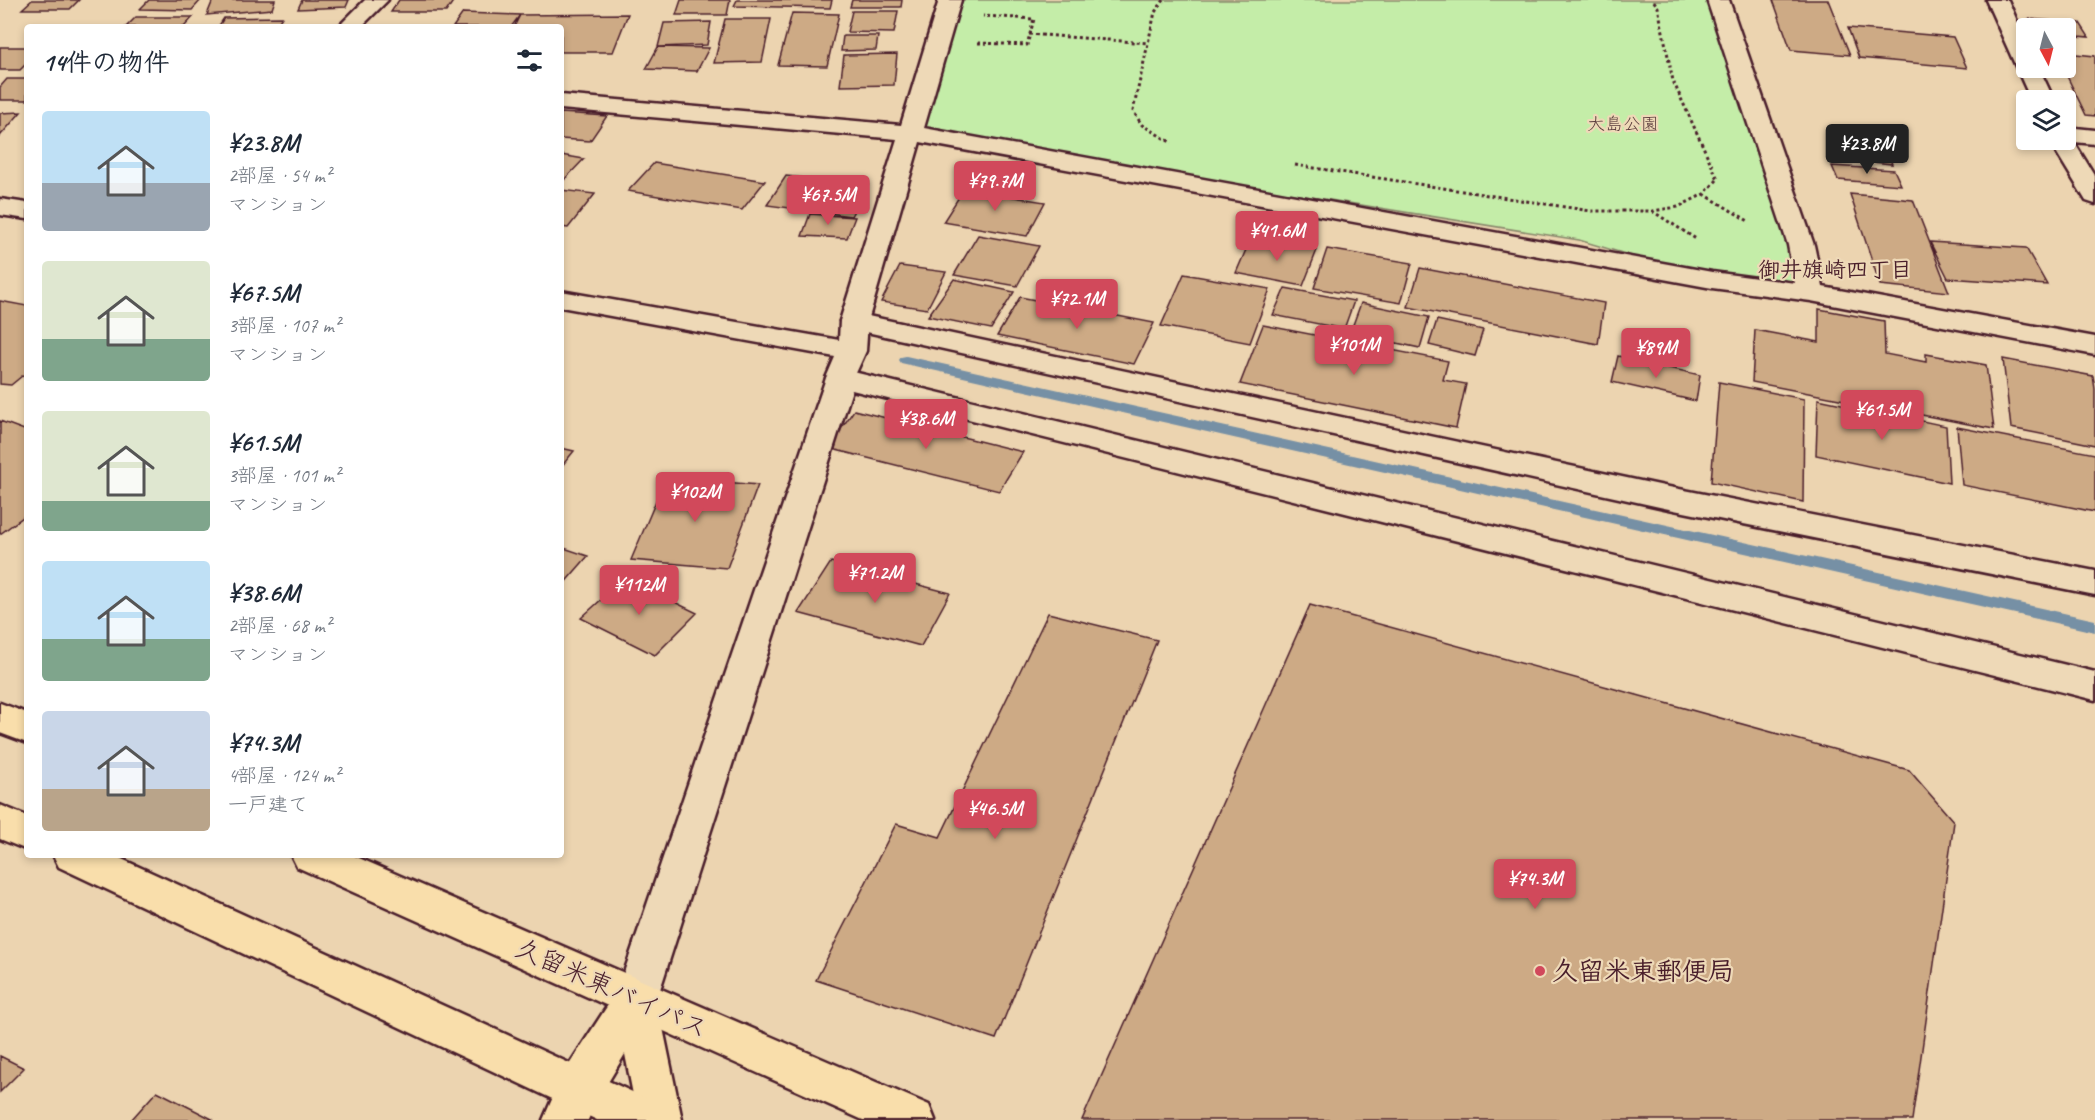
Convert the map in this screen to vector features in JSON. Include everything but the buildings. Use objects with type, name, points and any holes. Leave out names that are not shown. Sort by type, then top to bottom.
[{"type":"main road","points":[[0,717],[24,728]]},
{"type":"main road","points":[[0,821],[24,833]]},
{"type":"main road","points":[[79,858],[572,1105],[645,1120]]},
{"type":"main road","name":"久留米東バイパス","points":[[318,858],[913,1120]]},
{"type":"main road","points":[[572,1105],[636,999]]},
{"type":"main road","points":[[636,999],[660,1120]]},
{"type":"street","points":[[352,24],[377,0]]},
{"type":"street","points":[[636,999],[847,364],[855,321],[912,133],[940,27],[950,0]]},
{"type":"street","points":[[1719,0],[1801,246],[1811,293]]},
{"type":"street","points":[[1997,0],[2016,42]]},
{"type":"street","points":[[564,102],[912,133],[1712,280],[1811,293],[2095,346]]},
{"type":"street","points":[[2076,135],[2095,137]]},
{"type":"street","points":[[2067,150],[2095,196]]},
{"type":"street","points":[[0,207],[24,211]]},
{"type":"street","points":[[564,300],[847,364],[2095,686]]},
{"type":"street","points":[[855,321],[1664,497],[2095,583]]},
{"type":"path","points":[[1164,0],[1155,12],[1133,111],[1142,125],[1180,147]]},
{"type":"path","points":[[1286,163],[1591,211],[1652,211],[1678,207],[1704,194],[1718,179],[1709,154],[1696,131],[1669,68],[1658,7],[1653,0]]},
{"type":"path","points":[[972,15],[1034,19],[1027,45],[964,42],[968,28],[972,15]]},
{"type":"path","points":[[940,27],[968,28]]},
{"type":"path","points":[[1029,34],[1149,43]]},
{"type":"path","points":[[1704,194],[1751,222]]},
{"type":"path","points":[[1652,211],[1704,244]]},
{"type":"green space","name":"大島公園","points":[[948,0],[1714,0],[1811,293],[1712,280],[1579,240],[912,133]]},
{"type":"waterway","points":[[906,360],[2095,626]]},
{"type":"place","name":"久留米東郵便局","points":[[1540,971]]},
{"type":"district","name":"御井旗崎四丁目","points":[[1835,269]]}]
